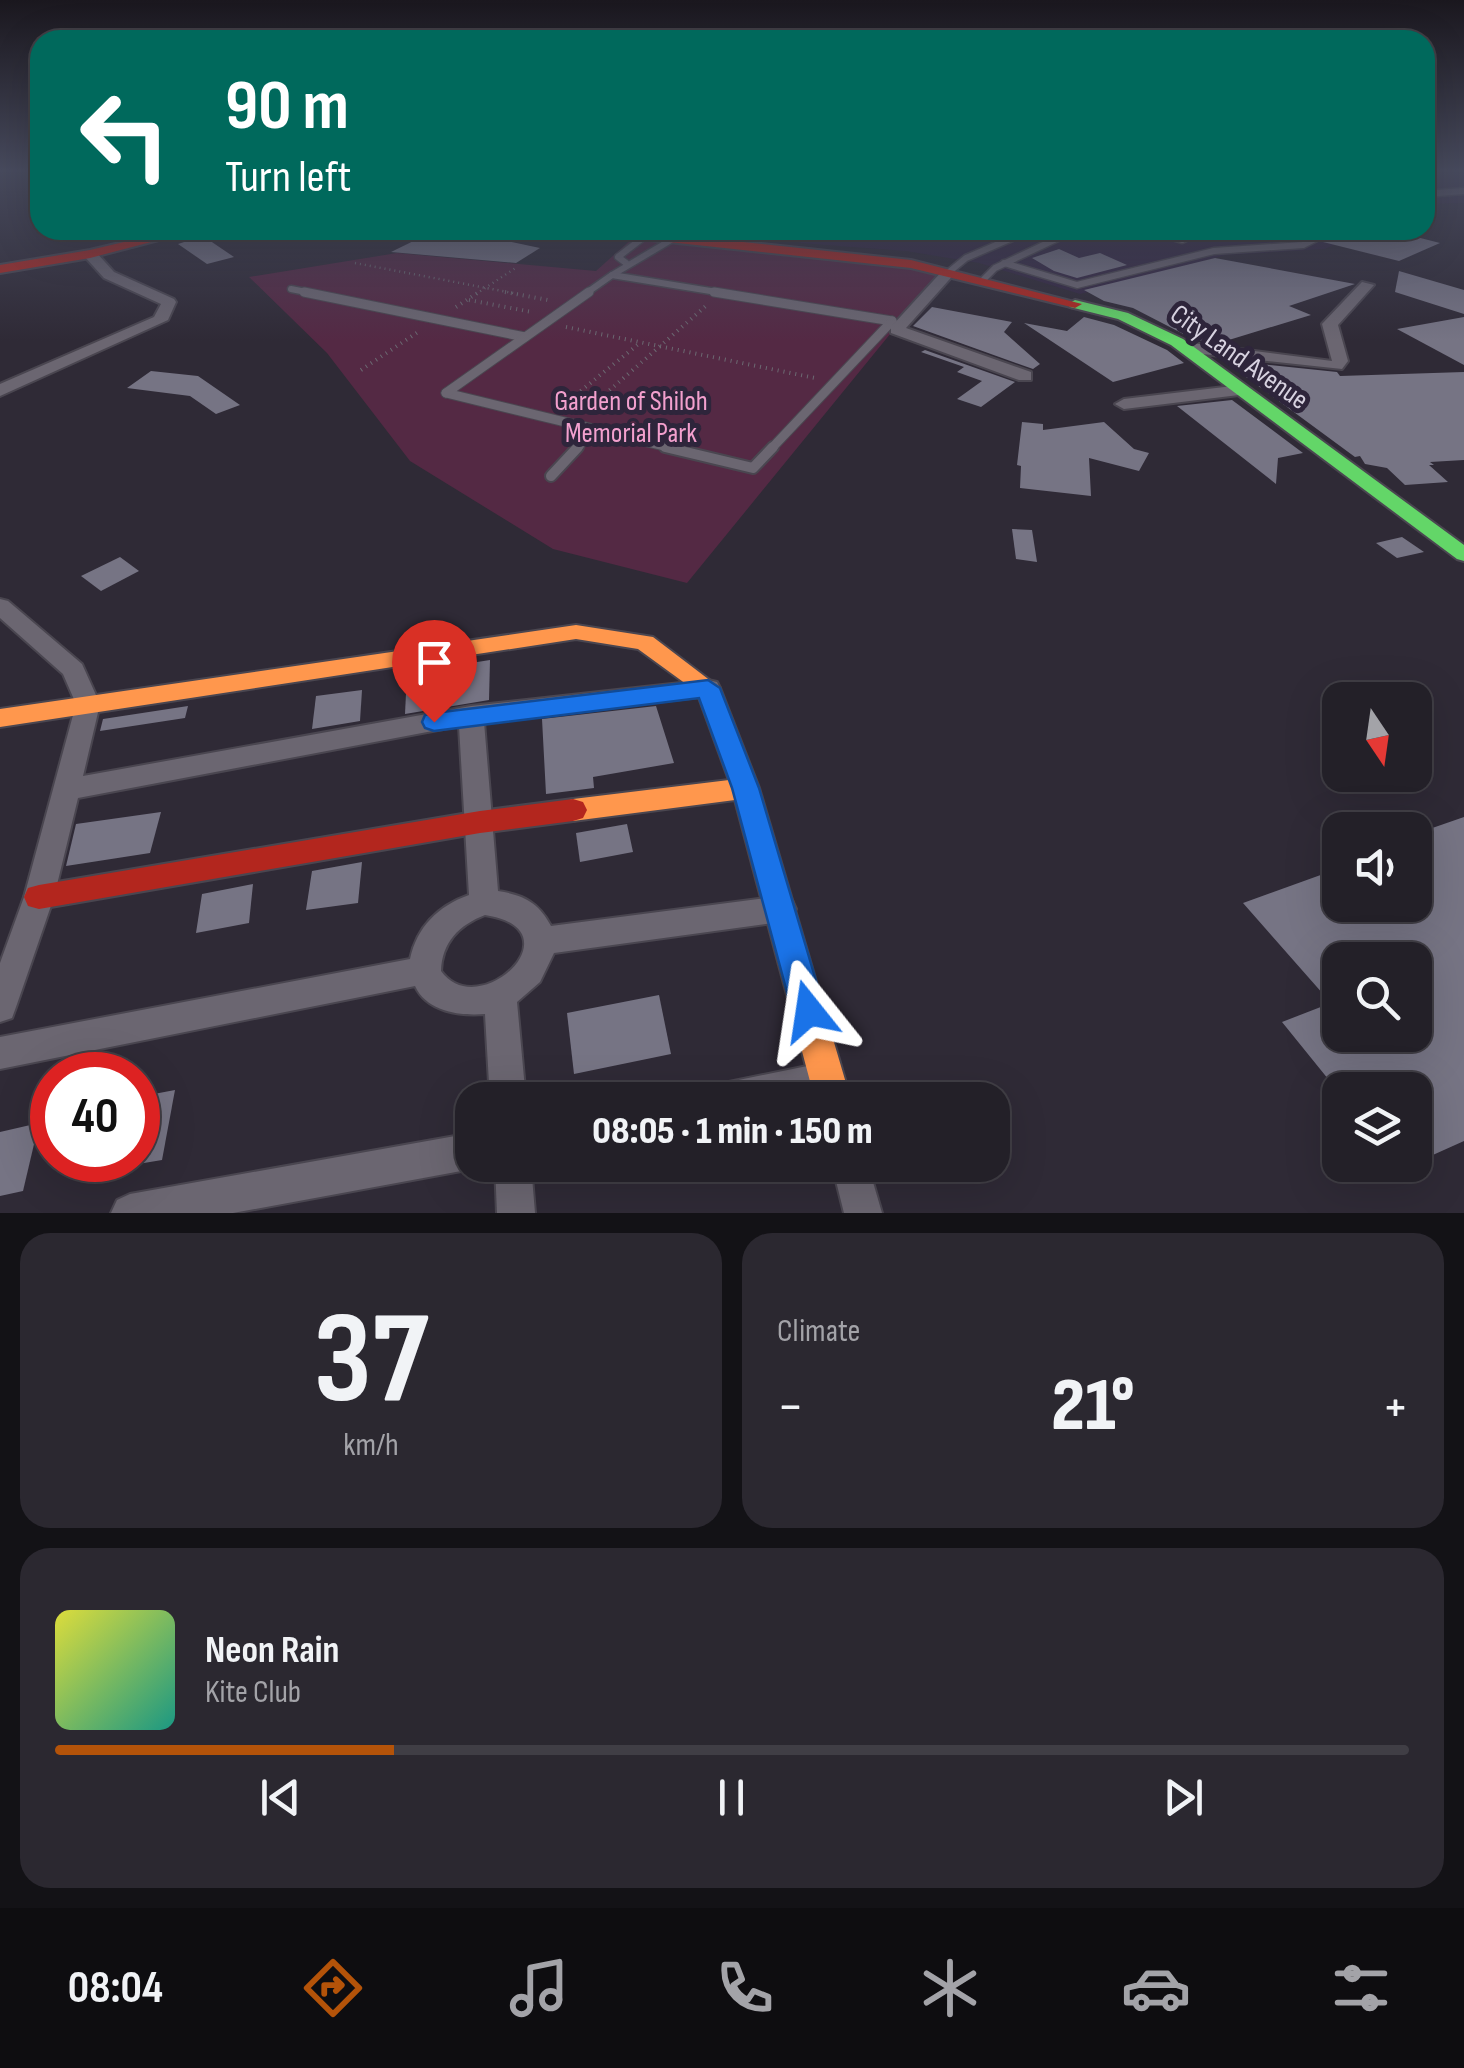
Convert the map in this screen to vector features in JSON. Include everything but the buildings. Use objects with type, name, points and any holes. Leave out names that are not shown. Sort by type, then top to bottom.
[{"type":"street","points":[[0,269],[149,240]]},
{"type":"street","name":"City Land Avenue","points":[[671,240],[911,264],[1123,316],[1184,348],[1452,542]]},
{"type":"street","points":[[0,391],[42,368],[160,320],[168,302],[109,275],[102,251]]},
{"type":"street","points":[[102,251],[133,284]]},
{"type":"street","points":[[949,272],[896,330],[1026,376]]},
{"type":"street","points":[[1184,348],[1336,366],[1340,361],[1330,324],[1368,285]]},
{"type":"street","points":[[1124,404],[1241,390]]},
{"type":"street","points":[[0,606],[73,670],[88,704],[39,897],[0,1006]]},
{"type":"street","points":[[0,718],[576,632],[645,642],[708,688],[745,788],[828,1082]]},
{"type":"street","points":[[68,788],[471,715],[708,688]]},
{"type":"street","points":[[471,715],[484,902]]},
{"type":"street","points":[[39,897],[480,822],[745,788]]},
{"type":"street","points":[[484,902],[516,906],[538,926],[541,941],[530,972],[500,996],[483,1002],[445,995],[432,984],[425,970],[424,956],[438,926],[467,906],[484,902]]},
{"type":"street","points":[[541,941],[781,909]]},
{"type":"street","points":[[0,1053],[425,970]]},
{"type":"street","points":[[500,996],[507,1082]]},
{"type":"street","points":[[130,1213],[455,1154]]},
{"type":"street","points":[[513,1182],[516,1213]]},
{"type":"street","points":[[855,1182],[863,1213]]},
{"type":"lane","points":[[626,263],[618,256],[640,240]]},
{"type":"lane","points":[[612,275],[892,321],[753,468],[592,432],[446,393],[626,263],[644,259],[671,240]]},
{"type":"lane","points":[[949,272],[966,258],[1008,240]]},
{"type":"lane","points":[[984,279],[1004,263],[1053,240]]},
{"type":"lane","points":[[1004,263],[1077,286],[1214,251],[1302,245],[1312,240]]},
{"type":"lane","points":[[291,289],[525,337]]},
{"type":"lane","points":[[551,476],[592,432]]},
{"type":"path","points":[[355,263],[571,305]]},
{"type":"path","points":[[362,370],[517,267]]},
{"type":"path","points":[[570,426],[724,291]]},
{"type":"path","points":[[467,300],[555,316]]},
{"type":"path","points":[[545,324],[832,382]]},
{"type":"path","points":[[546,419],[641,342]]},
{"type":"shaded area","points":[[1344,240],[1325,249],[1225,255],[1080,294],[979,263],[906,251],[799,243]]},
{"type":"green space","name":"Garden of Shiloh Memorial Park","points":[[631,240],[670,240],[949,272],[913,306],[687,583],[553,549],[410,461],[327,353],[249,277],[397,253],[596,271]]},
{"type":"traffic: fast","points":[[1075,304],[1123,316],[1177,342],[1464,555]]},
{"type":"traffic: slow","points":[[0,718],[576,632],[645,642],[708,688],[745,788]]},
{"type":"traffic: slow","points":[[573,810],[745,788],[828,1082]]},
{"type":"traffic: jam","points":[[0,269],[149,240]]},
{"type":"traffic: jam","points":[[687,240],[911,264],[1075,304]]},
{"type":"traffic: jam","points":[[39,897],[480,822],[573,810]]},
{"type":"route","points":[[434,722],[708,688],[745,788],[809,1011]]}]
